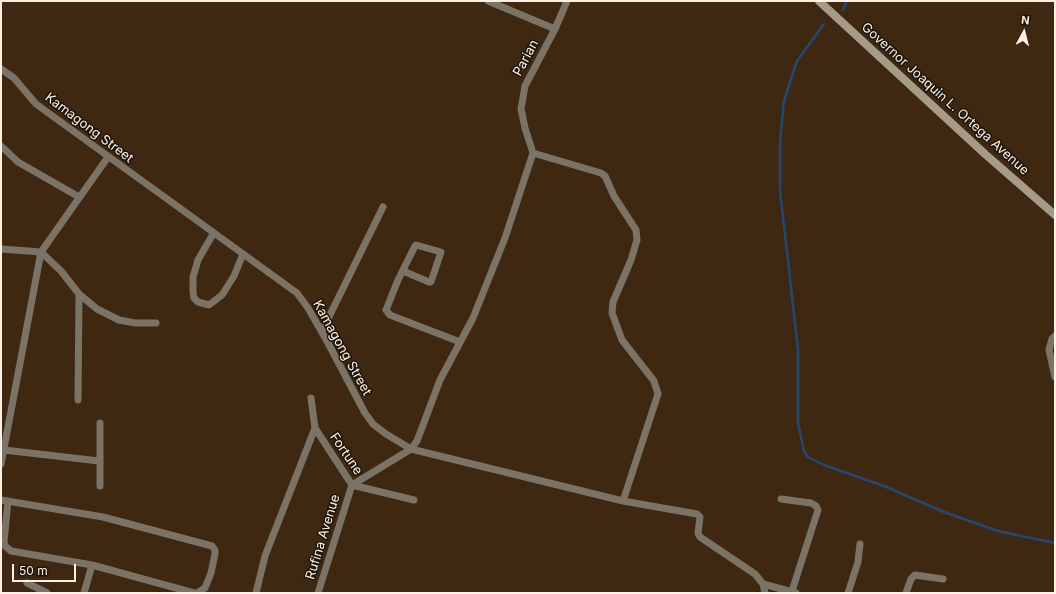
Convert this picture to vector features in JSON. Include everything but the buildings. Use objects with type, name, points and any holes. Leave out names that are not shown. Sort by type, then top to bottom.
[{"type":"main road","name":"Governor Joaquin L. Ortega Avenue","points":[[820,1],[985,154],[1055,215]]},
{"type":"street","points":[[488,1],[555,29]]},
{"type":"street","name":"Parian","points":[[533,153],[521,109],[524,86],[555,29],[567,1]]},
{"type":"street","name":"Kamagong Street","points":[[1,69],[14,78],[36,104],[213,234],[297,293],[322,331],[365,413],[373,424],[386,434],[411,450],[623,501],[697,514],[700,517],[698,533],[700,537],[747,567],[763,584]]},
{"type":"street","points":[[1,146],[18,162],[80,197]]},
{"type":"street","points":[[411,450],[417,441],[446,368],[473,318],[507,231],[533,153],[601,173],[605,176],[614,196],[636,230],[637,240],[631,260],[613,302],[612,313],[622,340],[654,381],[658,394],[623,501]]},
{"type":"street","points":[[1,464],[41,252],[108,157]]},
{"type":"street","points":[[322,331],[383,207]]},
{"type":"street","points":[[213,234],[198,260],[193,277],[194,298],[198,302],[209,305],[222,295],[234,276],[242,254]]},
{"type":"street","points":[[403,271],[431,282],[441,252],[417,244],[403,271],[386,310],[388,313],[460,342]]},
{"type":"street","points":[[1,249],[41,252],[60,271],[79,294],[97,309],[111,317],[135,323],[156,323]]},
{"type":"street","points":[[78,400],[79,294]]},
{"type":"street","points":[[1055,336],[1052,339],[1050,350],[1055,377]]},
{"type":"street","name":"Fortune","points":[[311,398],[315,428],[352,485],[414,500]]},
{"type":"street","points":[[100,423],[100,486]]},
{"type":"street","points":[[256,593],[265,556],[315,428]]},
{"type":"street","points":[[4,450],[99,461]]},
{"type":"street","name":"Rufina Avenue","points":[[318,593],[352,485],[411,450]]},
{"type":"street","points":[[765,593],[763,584],[794,592],[818,510],[816,506],[811,503],[782,499]]},
{"type":"street","points":[[194,593],[92,566],[11,551],[5,546],[4,542],[4,501],[103,517],[212,546],[215,550],[215,554],[211,573],[205,588],[197,593]]},
{"type":"street","points":[[848,593],[858,562],[860,544]]},
{"type":"street","points":[[84,593],[92,566]]},
{"type":"street","points":[[906,593],[911,579],[915,576],[943,579]]},
{"type":"street","points":[[27,583],[47,593]]},
{"type":"waterway","points":[[843,10],[847,1]]},
{"type":"waterway","points":[[824,24],[797,61],[784,101],[780,143],[780,190],[798,350],[798,423],[804,451],[808,457],[824,465],[884,486],[944,512],[998,531],[1055,543]]}]
